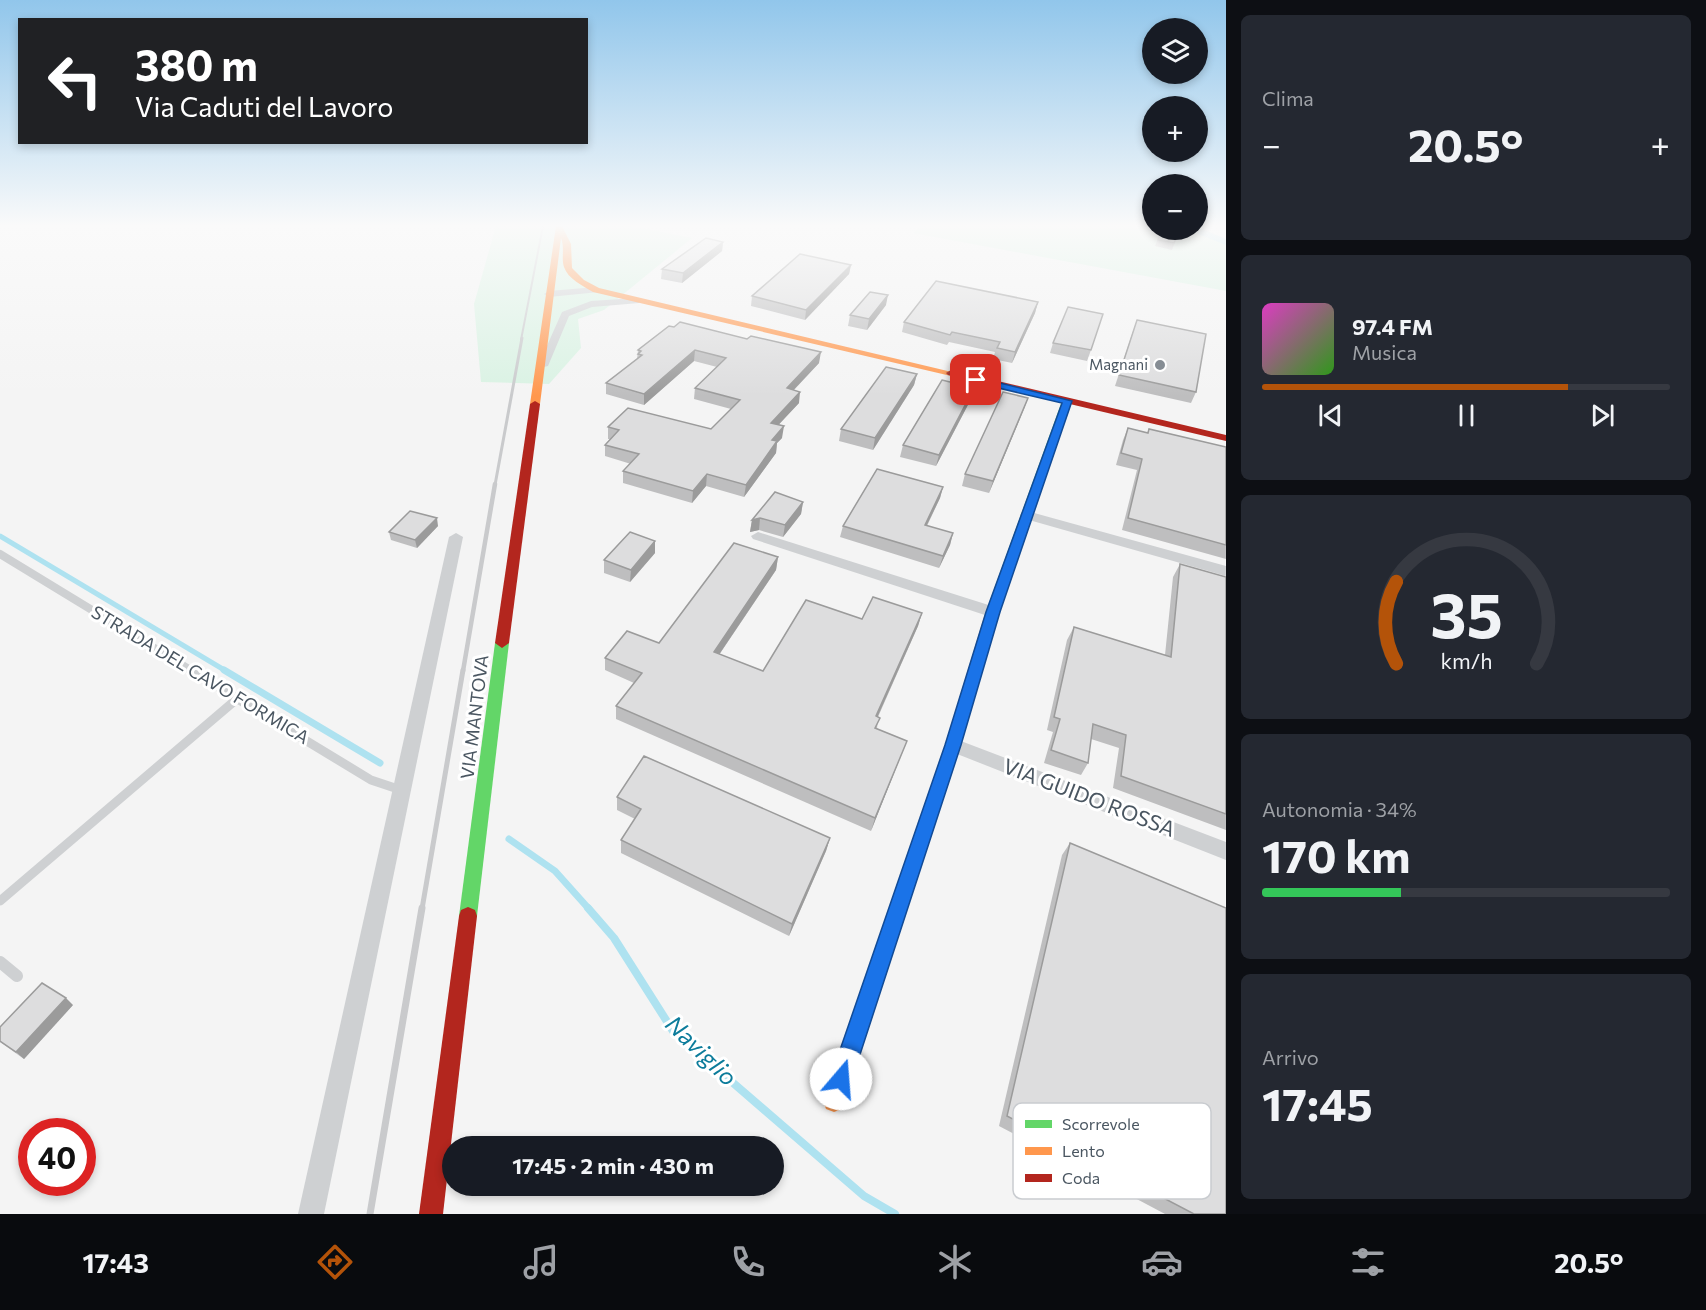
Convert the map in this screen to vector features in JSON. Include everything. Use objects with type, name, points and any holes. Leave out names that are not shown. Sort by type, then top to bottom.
[{"type":"street","name":"VIA MANTOVA","points":[[431,1214],[503,635],[551,283]]},
{"type":"street","points":[[582,283],[594,297]]},
{"type":"street","points":[[549,296],[636,301],[1226,438]]},
{"type":"street","points":[[549,296],[594,297]]},
{"type":"street","points":[[539,377],[565,314],[594,297]]},
{"type":"street","points":[[834,1101],[953,745],[993,612],[1067,401]]},
{"type":"street","points":[[1027,515],[1226,571]]},
{"type":"street","points":[[758,536],[993,612]]},
{"type":"street","points":[[311,1214],[456,537]]},
{"type":"street","name":"VIA GUIDO ROSSA","points":[[953,745],[1226,851]]},
{"type":"lane","name":"STRADA DEL CAVO FORMICA","points":[[0,554],[371,780],[402,790]]},
{"type":"lane","points":[[0,900],[238,698]]},
{"type":"lane","points":[[0,962],[17,976]]},
{"type":"green space","points":[[480,283],[637,283],[604,310],[578,319],[581,348],[549,384],[481,382],[474,304]]},
{"type":"green space","points":[[1181,283],[1226,283],[1226,291]]},
{"type":"building","points":[[767,283],[833,283],[806,310],[752,296]]},
{"type":"building","points":[[935,283],[1038,302],[1015,352],[997,348],[1000,342],[952,332],[950,335],[904,322]]},
{"type":"building","points":[[870,292],[888,295],[869,319],[850,315]]},
{"type":"building","points":[[1068,307],[1103,314],[1091,350],[1053,343]]},
{"type":"building","name":"Magnani","points":[[1137,320],[1206,334],[1196,392],[1119,375]]},
{"type":"building","points":[[680,322],[747,339],[751,336],[821,352],[787,388],[800,392],[771,423],[784,426],[772,440],[777,441],[746,485],[707,474],[693,491],[623,471],[639,454],[605,445],[619,430],[608,427],[628,408],[711,429],[740,400],[695,388],[726,358],[695,350],[644,394],[606,383],[642,355],[638,354],[641,351],[638,350],[669,326],[674,327]]},
{"type":"building","points":[[886,367],[917,374],[875,438],[841,429]]},
{"type":"building","points":[[942,380],[974,388],[939,455],[903,445]]},
{"type":"building","points":[[1003,392],[1028,398],[993,481],[965,474]]},
{"type":"building","points":[[1128,428],[1148,433],[1149,429],[1226,447],[1226,545],[1128,518],[1142,459],[1121,453]]},
{"type":"building","points":[[877,469],[943,487],[925,525],[953,533],[943,556],[843,526]]},
{"type":"building","points":[[775,492],[803,502],[785,525],[760,518],[752,520]]},
{"type":"building","points":[[410,511],[437,518],[415,540],[389,532]]},
{"type":"building","points":[[630,532],[655,541],[631,570],[604,560]]},
{"type":"building","points":[[734,543],[778,557],[714,652],[763,671],[806,600],[862,619],[873,597],[922,613],[876,716],[880,718],[875,728],[907,741],[875,818],[616,706],[642,673],[605,658],[627,631],[659,643]]},
{"type":"building","points":[[1180,564],[1226,577],[1226,814],[1121,776],[1126,735],[1093,724],[1088,763],[1051,750],[1060,719],[1054,717],[1074,627],[1171,657]]},
{"type":"building","points":[[644,756],[830,838],[792,924],[621,840],[641,809],[617,797]]},
{"type":"building","points":[[1070,843],[1226,908],[1226,1214],[1194,1214],[1165,1199],[1211,1199],[1211,1103],[1013,1103],[1013,1119],[1007,1116]]},
{"type":"building","points":[[42,983],[66,998],[16,1052],[0,1041],[0,1027]]},
{"type":"waterway","points":[[0,536],[226,671]]},
{"type":"waterway","points":[[224,670],[380,763]]},
{"type":"waterway","name":"Naviglio","points":[[509,839],[555,871],[589,909]]},
{"type":"waterway","name":"Naviglio","points":[[588,908],[614,938],[673,1031],[864,1196],[895,1214]]},
{"type":"railway","points":[[521,340],[532,283]]},
{"type":"railway","points":[[495,485],[522,338]]},
{"type":"railway","points":[[463,671],[495,484]]},
{"type":"railway","points":[[422,909],[463,670]]},
{"type":"railway","points":[[370,1214],[422,908]]},
{"type":"traffic: fast","points":[[991,617],[1067,401]]},
{"type":"traffic: fast","points":[[468,916],[502,643]]},
{"type":"traffic: slow","points":[[535,404],[551,283]]},
{"type":"traffic: slow","points":[[582,283],[596,290],[951,373]]},
{"type":"traffic: slow","points":[[834,1101],[953,745],[991,617]]},
{"type":"traffic: jam","points":[[951,373],[1226,438]]},
{"type":"traffic: jam","points":[[502,643],[535,404]]},
{"type":"traffic: jam","points":[[431,1214],[468,916]]},
{"type":"place","name":"Magnani","points":[[1160,365]]},
{"type":"route","points":[[841,1079],[953,745],[993,612],[1067,401],[976,380]]}]
